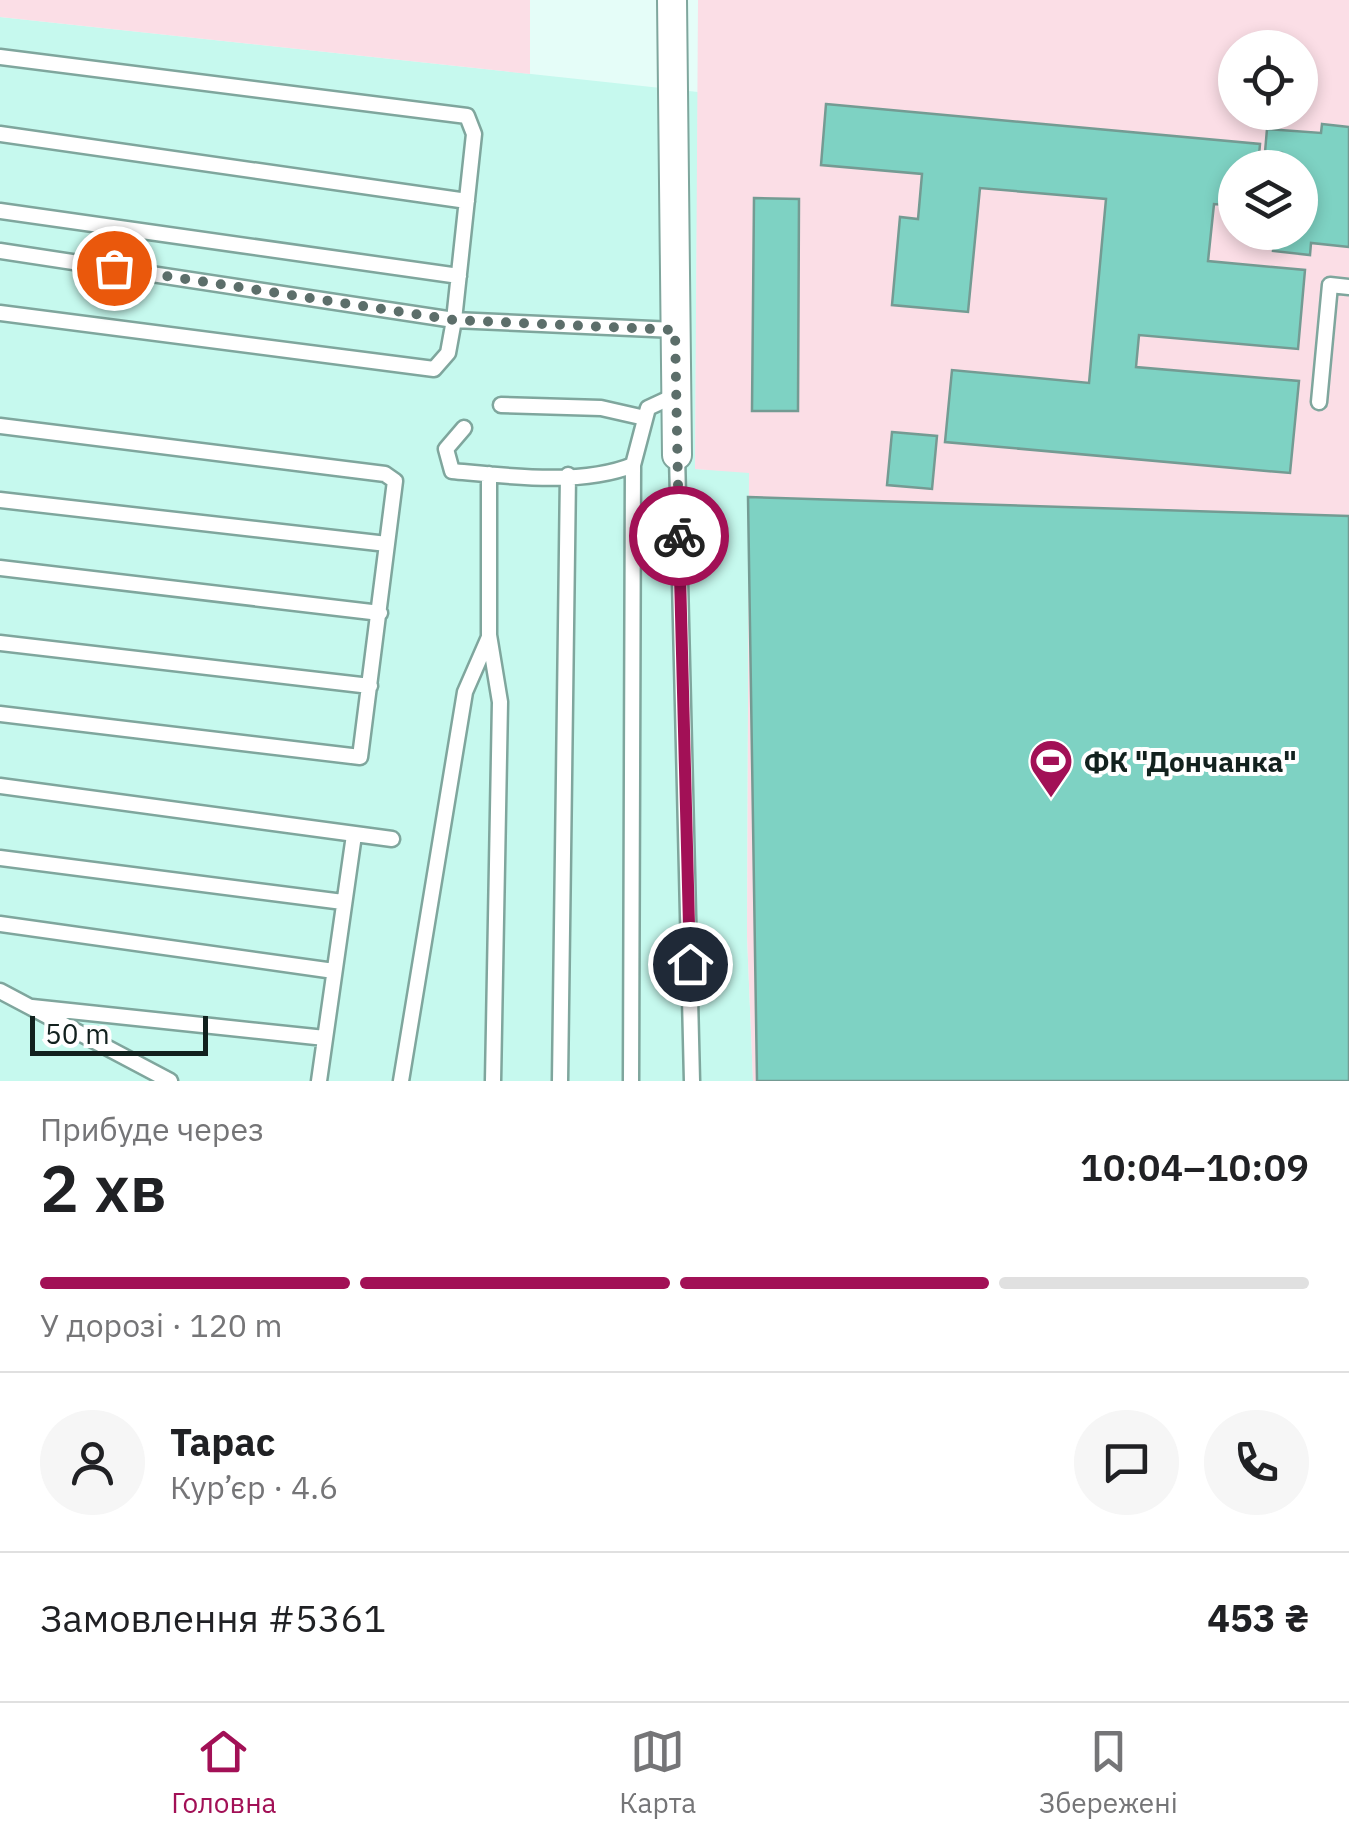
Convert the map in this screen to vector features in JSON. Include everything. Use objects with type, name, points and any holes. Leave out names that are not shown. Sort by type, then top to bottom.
[{"type":"street","points":[[672,0],[677,456]]},
{"type":"lane","points":[[0,57],[468,116],[474,134],[454,320],[448,353],[434,369],[0,313]]},
{"type":"lane","points":[[0,134],[467,201]]},
{"type":"lane","points":[[0,211],[459,276]]},
{"type":"lane","points":[[0,250],[454,320],[675,330]]},
{"type":"lane","points":[[1319,402],[1330,285],[1349,287]]},
{"type":"lane","points":[[631,1081],[632,465],[648,408],[676,395]]},
{"type":"lane","points":[[501,405],[601,408],[645,418]]},
{"type":"lane","points":[[0,426],[385,474],[395,481],[360,756],[0,714]]},
{"type":"lane","points":[[464,428],[446,449],[452,471],[610,474],[632,465]]},
{"type":"lane","points":[[677,456],[692,1081]]},
{"type":"lane","points":[[489,474],[489,635],[500,702],[493,1081]]},
{"type":"lane","points":[[560,1081],[568,475]]},
{"type":"lane","points":[[0,500],[388,544]]},
{"type":"lane","points":[[0,568],[380,613]]},
{"type":"lane","points":[[402,1081],[466,692],[489,635]]},
{"type":"lane","points":[[0,643],[370,686]]},
{"type":"lane","points":[[0,786],[392,839]]},
{"type":"lane","points":[[319,1081],[354,834]]},
{"type":"lane","points":[[0,858],[343,902]]},
{"type":"lane","points":[[0,924],[334,971]]},
{"type":"lane","points":[[0,990],[170,1081]]},
{"type":"lane","points":[[32,1007],[325,1038]]},
{"type":"shaded area","points":[[0,0],[530,0],[530,74],[0,17]]},
{"type":"shaded area","points":[[698,0],[1349,0],[1349,1081],[753,1081],[747,936],[749,473],[695,469]]},
{"type":"shaded area","points":[[0,17],[698,92],[695,469],[749,472],[747,936],[753,1081],[0,1081]]},
{"type":"building","points":[[826,104],[1260,144],[1260,150],[1218,150],[1218,204],[1214,204],[1208,261],[1305,270],[1298,349],[1139,335],[1136,367],[1299,381],[1290,473],[945,442],[952,370],[1089,383],[1106,199],[980,188],[968,312],[892,305],[900,217],[918,219],[922,174],[821,165]]},
{"type":"building","points":[[1322,124],[1349,127],[1349,247],[1318,244],[1318,150],[1265,150],[1267,130],[1321,133]]},
{"type":"building","points":[[754,198],[799,199],[798,411],[752,411]]},
{"type":"building","points":[[1273,250],[1310,250],[1310,255]]},
{"type":"building","points":[[892,432],[937,436],[932,489],[887,485]]},
{"type":"building","name":"ФК \"Дончанка\"","points":[[748,497],[1349,516],[1349,1081],[757,1081]]},
{"type":"way so far","points":[[114,268],[454,320],[675,330],[679,536]]},
{"type":"place","name":"ФК \"Дончанка\"","points":[[1051,799]]},
{"type":"route","points":[[679,536],[690,964]]}]
